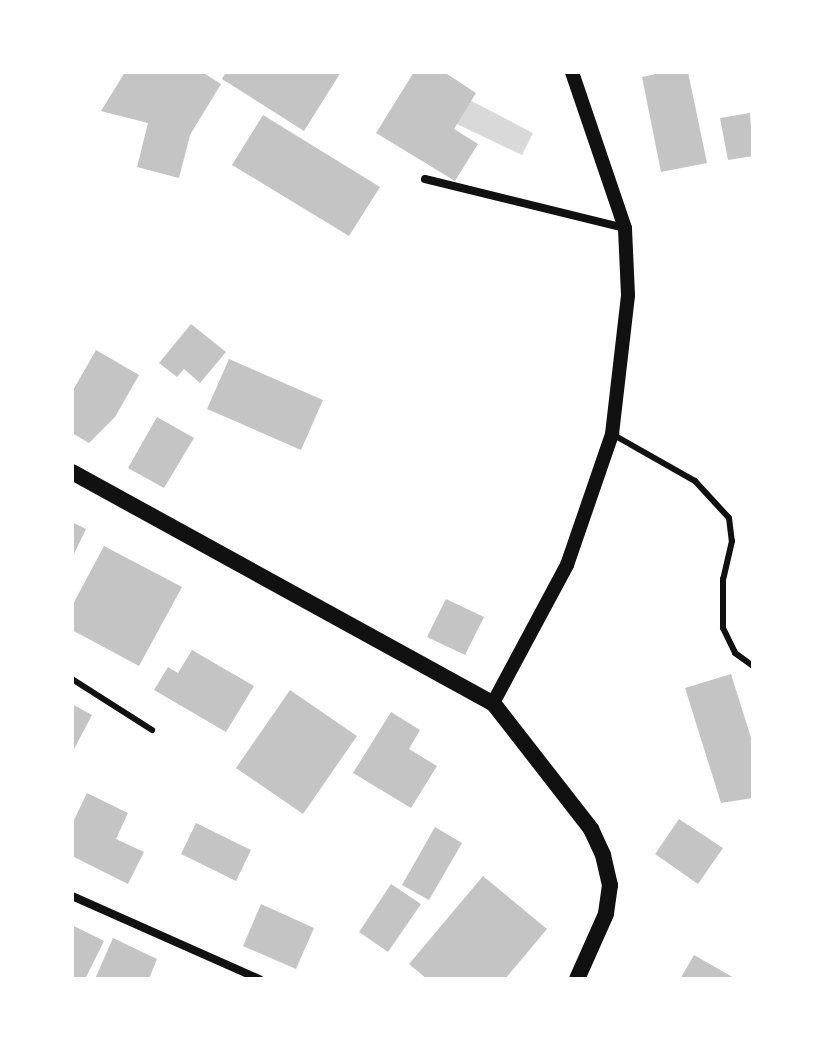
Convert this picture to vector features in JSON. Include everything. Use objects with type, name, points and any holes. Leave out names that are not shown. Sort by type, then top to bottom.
[{"type":"main road","points":[[72,472],[493,703],[591,829],[603,855],[610,885],[606,914],[577,979]]},
{"type":"street","points":[[493,703],[567,565],[612,434],[628,295],[625,228],[572,72]]},
{"type":"street","points":[[425,179],[625,228]]},
{"type":"street","points":[[72,896],[259,979]]},
{"type":"lane","points":[[612,434],[695,481],[729,518],[732,550],[723,579],[723,628],[735,653],[753,666]]},
{"type":"lane","points":[[72,679],[152,730]]},
{"type":"shaded area","points":[[458,94],[533,133],[522,155],[446,119]]},
{"type":"building","points":[[125,72],[202,72],[221,84],[190,135],[179,178],[137,167],[148,123],[101,111]]},
{"type":"building","points":[[226,72],[341,72],[304,131],[222,79]]},
{"type":"building","points":[[414,72],[444,72],[476,93],[454,129],[478,144],[455,181],[376,133]]},
{"type":"building","points":[[665,72],[688,72],[707,163],[661,172],[642,77]]},
{"type":"building","points":[[750,113],[753,156],[728,160],[720,118]]},
{"type":"building","points":[[263,115],[380,187],[349,236],[232,165]]},
{"type":"building","points":[[191,324],[226,352],[200,383],[184,369],[177,377],[159,363]]},
{"type":"building","points":[[96,350],[139,375],[115,417],[89,443],[72,433],[72,392]]},
{"type":"building","points":[[229,359],[323,400],[301,450],[207,409]]},
{"type":"building","points":[[157,417],[194,438],[164,488],[128,468]]},
{"type":"building","points":[[72,522],[86,529],[72,558]]},
{"type":"building","points":[[104,546],[182,587],[139,666],[72,630],[72,606]]},
{"type":"building","points":[[446,599],[484,617],[465,655],[427,637]]},
{"type":"building","points":[[192,650],[254,686],[226,732],[154,690],[168,667],[178,673]]},
{"type":"building","points":[[731,674],[753,744],[753,798],[721,803],[685,688]]},
{"type":"building","points":[[290,690],[357,736],[303,814],[236,768]]},
{"type":"building","points":[[72,704],[92,715],[72,753]]},
{"type":"building","points":[[391,712],[420,730],[409,749],[437,766],[411,808],[353,773]]},
{"type":"building","points":[[87,793],[128,813],[116,839],[144,852],[128,884],[72,856],[72,824]]},
{"type":"building","points":[[679,819],[723,848],[698,884],[655,854]]},
{"type":"building","points":[[196,823],[251,850],[236,881],[181,854]]},
{"type":"building","points":[[435,827],[462,843],[429,900],[402,885]]},
{"type":"building","points":[[483,876],[547,929],[505,979],[427,979],[409,964]]},
{"type":"building","points":[[391,884],[421,904],[388,952],[359,932]]},
{"type":"building","points":[[261,904],[314,928],[296,969],[243,946]]},
{"type":"building","points":[[72,925],[104,941],[85,979],[72,979]]},
{"type":"building","points":[[113,938],[157,959],[149,979],[95,979]]},
{"type":"building","points":[[694,955],[736,979],[680,979]]}]
